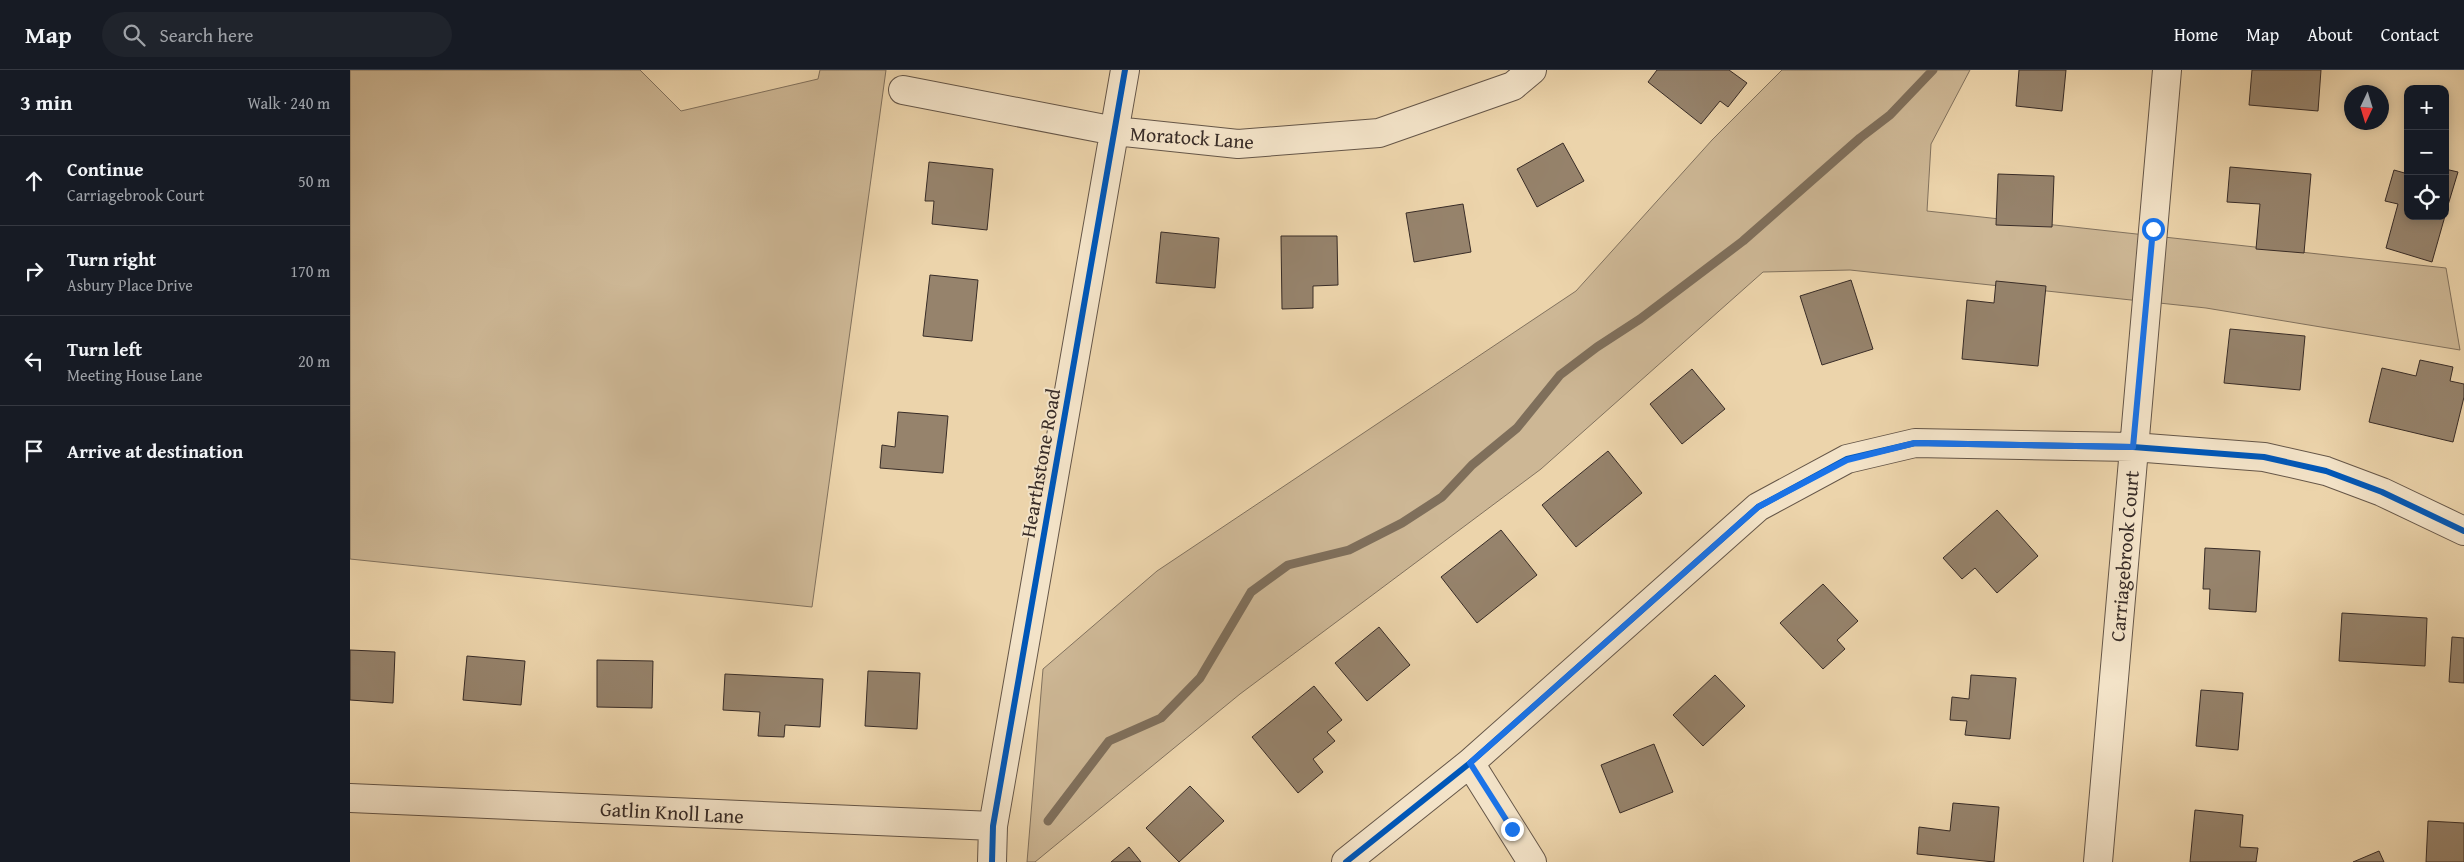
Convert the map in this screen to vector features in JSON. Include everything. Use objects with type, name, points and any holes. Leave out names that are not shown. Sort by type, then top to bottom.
[{"type":"street","name":"Hearthstone Road","points":[[992,862],[993,826],[1125,70]]},
{"type":"street","name":"Moratock Lane","points":[[903,90],[1115,130],[1238,144],[1379,133],[1513,86],[1532,70]]},
{"type":"street","name":"Carriagebrook Court","points":[[2098,862],[2167,70]]},
{"type":"street","points":[[1346,862],[1470,763],[1758,507],[1847,460],[1915,443],[2133,447],[2264,457],[2326,471],[2382,492],[2464,531]]},
{"type":"street","points":[[1470,763],[1532,862]]},
{"type":"street","name":"Gatlin Knoll Lane","points":[[350,798],[993,826]]},
{"type":"shaded area","points":[[350,70],[640,70],[681,111],[818,79],[820,70],[886,70],[812,607],[350,559]]},
{"type":"shaded area","points":[[1782,70],[1970,70],[1931,144],[1927,211],[2446,268],[2460,350],[2206,308],[1850,270],[1763,272],[1541,469],[1240,694],[1035,862],[1027,862],[1043,669],[1157,571],[1576,291],[1712,140]]},
{"type":"building","points":[[1657,70],[1729,70],[1747,83],[1728,107],[1720,101],[1701,124],[1648,82]]},
{"type":"building","points":[[2019,70],[2066,70],[2062,111],[2016,106]]},
{"type":"building","points":[[2252,70],[2321,70],[2318,111],[2249,105]]},
{"type":"building","points":[[1563,143],[1584,181],[1537,207],[1517,169]]},
{"type":"building","points":[[929,162],[993,169],[987,230],[932,224],[934,201],[925,201]]},
{"type":"building","points":[[2230,167],[2311,174],[2304,253],[2256,249],[2260,204],[2227,202]]},
{"type":"building","points":[[2394,170],[2404,173],[2404,220],[2444,220],[2432,262],[2386,248],[2398,204],[2385,201]]},
{"type":"building","points":[[2449,170],[2458,172],[2449,202]]},
{"type":"building","points":[[1998,174],[2054,176],[2052,227],[1996,225]]},
{"type":"building","points":[[1463,204],[1471,252],[1414,262],[1406,213]]},
{"type":"building","points":[[1161,232],[1219,238],[1215,288],[1156,283]]},
{"type":"building","points":[[1281,236],[1337,236],[1338,285],[1313,286],[1313,308],[1282,309]]},
{"type":"building","points":[[930,275],[978,280],[972,341],[923,336]]},
{"type":"building","points":[[1851,280],[1873,349],[1822,365],[1800,296]]},
{"type":"building","points":[[1996,281],[2046,286],[2038,366],[1962,359],[1967,300],[1994,303]]},
{"type":"building","points":[[2230,329],[2305,336],[2300,390],[2224,383]]},
{"type":"building","points":[[2420,360],[2453,367],[2450,381],[2464,384],[2464,397],[2453,442],[2369,422],[2382,368],[2416,376]]},
{"type":"building","points":[[1692,369],[1725,409],[1682,444],[1650,404]]},
{"type":"building","points":[[898,412],[948,416],[943,473],[880,468],[882,445],[895,447]]},
{"type":"building","points":[[1608,451],[1642,493],[1576,547],[1542,505]]},
{"type":"building","points":[[1997,510],[2038,556],[1997,593],[1975,568],[1962,579],[1943,558]]},
{"type":"building","points":[[1501,530],[1537,575],[1477,623],[1441,577]]},
{"type":"building","points":[[2205,548],[2260,551],[2256,612],[2209,609],[2210,589],[2203,589]]},
{"type":"building","points":[[1823,584],[1858,621],[1837,640],[1845,649],[1823,669],[1780,623]]},
{"type":"building","points":[[2342,613],[2427,618],[2425,666],[2339,661]]},
{"type":"building","points":[[1379,627],[1410,665],[1367,701],[1335,663]]},
{"type":"building","points":[[2452,637],[2464,638],[2464,683],[2449,682]]},
{"type":"building","points":[[350,650],[395,652],[393,703],[350,700]]},
{"type":"building","points":[[467,656],[525,661],[521,705],[463,700]]},
{"type":"building","points":[[597,660],[653,661],[652,708],[597,707]]},
{"type":"building","points":[[868,671],[920,673],[917,729],[865,726]]},
{"type":"building","points":[[725,674],[823,679],[820,727],[785,725],[784,737],[758,736],[760,712],[723,710]]},
{"type":"building","points":[[1715,675],[1745,706],[1703,746],[1673,715]]},
{"type":"building","points":[[1971,675],[2016,678],[2010,739],[1965,735],[1967,721],[1950,720],[1952,697],[1969,699]]},
{"type":"building","points":[[1314,686],[1342,720],[1327,732],[1335,741],[1313,759],[1323,772],[1298,793],[1252,737]]},
{"type":"building","points":[[2201,690],[2243,693],[2238,750],[2196,746]]},
{"type":"building","points":[[1654,744],[1673,792],[1620,813],[1601,765]]},
{"type":"building","points":[[1190,786],[1224,821],[1179,862],[1146,828]]},
{"type":"building","points":[[1953,803],[1999,807],[1994,862],[1917,854],[1919,827],[1950,831]]},
{"type":"building","points":[[2195,810],[2243,815],[2240,847],[2258,848],[2256,862],[2190,862]]},
{"type":"building","points":[[2428,821],[2464,823],[2464,862],[2426,862]]},
{"type":"building","points":[[1129,847],[1141,862],[1111,862]]},
{"type":"building","points":[[2379,851],[2384,862],[2353,862]]},
{"type":"waterway","points":[[1048,821],[1109,741],[1161,718],[1200,678],[1251,592],[1288,565],[1349,550],[1402,523],[1442,497],[1472,465],[1517,428],[1560,375],[1597,347],[1640,319],[1743,241],[1860,138],[1890,115],[1933,70]]},
{"type":"cycle path","points":[[992,862],[993,826],[1125,70]]},
{"type":"cycle path","points":[[1346,862],[1470,763],[1758,507],[1847,459],[1915,443],[2133,447],[2264,457],[2326,471],[2382,492],[2464,531]]},
{"type":"route","points":[[1512,829],[1470,763],[1758,507],[1847,460],[1915,443],[2133,447],[2153,229]]}]
